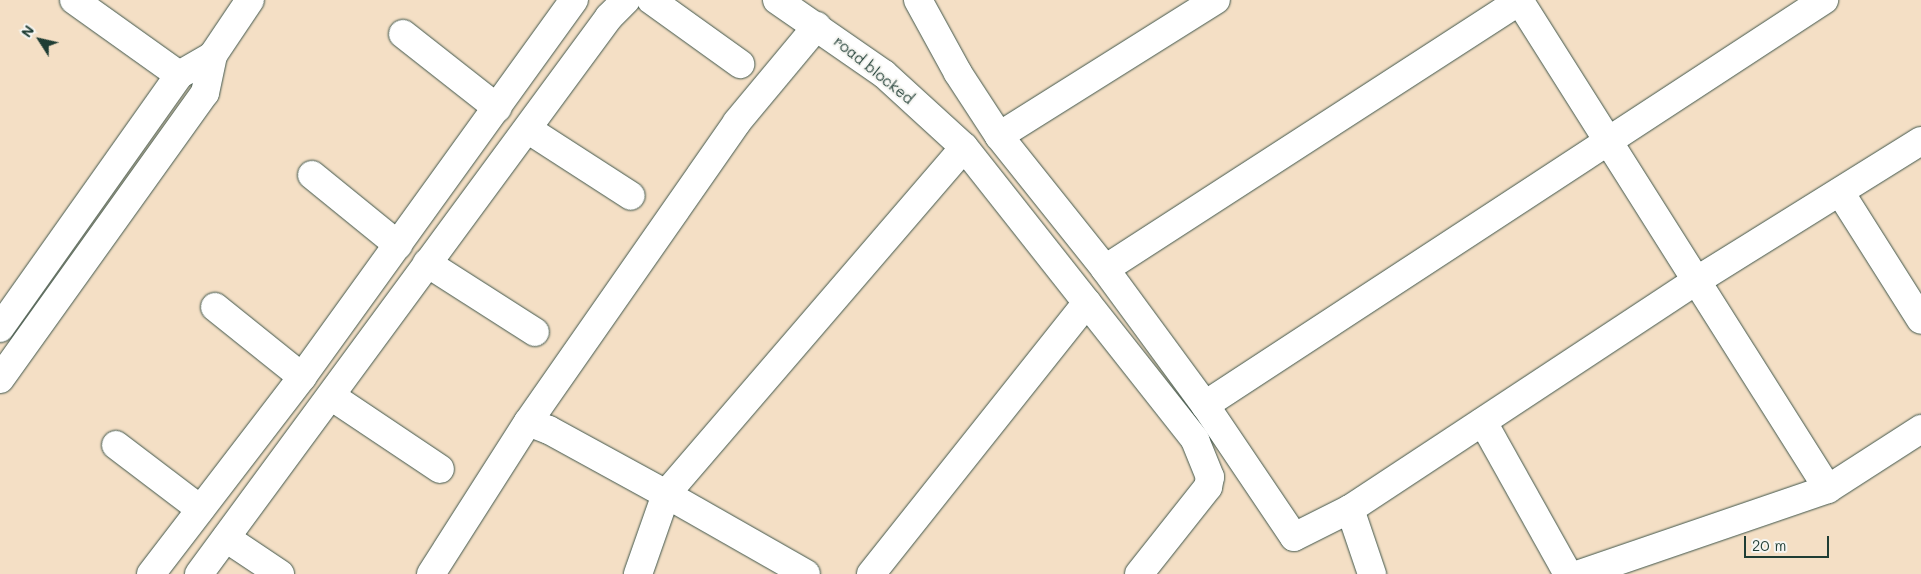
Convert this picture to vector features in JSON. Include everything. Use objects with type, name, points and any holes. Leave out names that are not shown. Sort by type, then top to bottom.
[{"type":"street","points":[[74,0],[179,75]]},
{"type":"street","points":[[0,380],[9,349],[205,93],[213,55],[250,0]]},
{"type":"street","points":[[151,574],[302,377],[574,0]]},
{"type":"street","points":[[199,574],[285,455],[331,396],[427,262],[529,130],[609,17],[626,0]]},
{"type":"street","points":[[651,0],[740,64]]},
{"type":"street","name":"road blocked","points":[[777,0],[884,74],[964,148],[1195,440],[1210,476],[1200,500],[1138,574]]},
{"type":"street","points":[[999,136],[1216,0]]},
{"type":"street","points":[[1105,269],[1520,0],[1828,489]]},
{"type":"street","points":[[1205,405],[1824,0]]},
{"type":"street","points":[[920,1],[958,74],[999,136],[1105,269],[1205,405],[1294,537],[1350,509],[1696,281],[1921,141]]},
{"type":"street","points":[[432,574],[528,422],[737,122],[817,26]]},
{"type":"street","points":[[403,34],[497,108]]},
{"type":"street","points":[[0,328],[179,75],[213,55]]},
{"type":"street","points":[[529,130],[631,196]]},
{"type":"street","points":[[638,574],[666,494],[964,148]]},
{"type":"street","points":[[312,175],[398,245]]},
{"type":"street","points":[[1840,192],[1921,320]]},
{"type":"street","points":[[427,262],[535,332]]},
{"type":"street","points":[[870,574],[1086,302]]},
{"type":"street","points":[[215,307],[302,377]]},
{"type":"street","points":[[331,396],[440,469]]},
{"type":"street","points":[[528,422],[549,430],[806,574]]},
{"type":"street","points":[[1483,422],[1568,574]]},
{"type":"street","points":[[1580,574],[1828,489],[1921,429]]},
{"type":"street","points":[[258,434],[285,455]]},
{"type":"street","points":[[116,446],[200,509]]},
{"type":"street","points":[[1350,509],[1372,574]]},
{"type":"street","points":[[226,538],[280,574]]}]
